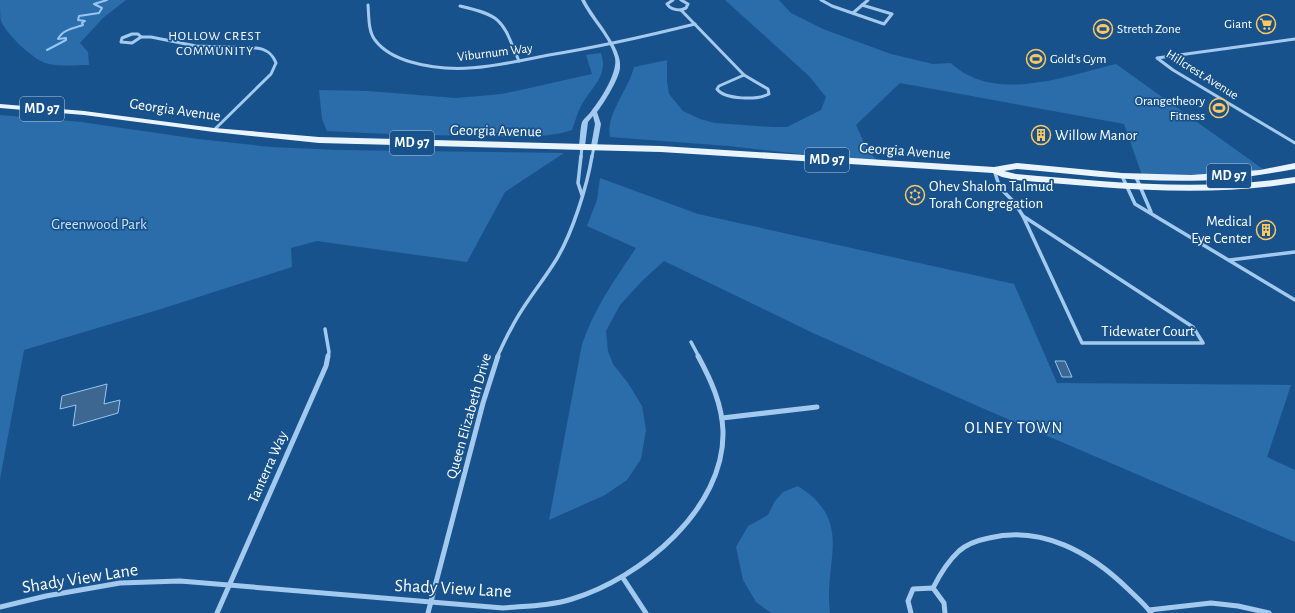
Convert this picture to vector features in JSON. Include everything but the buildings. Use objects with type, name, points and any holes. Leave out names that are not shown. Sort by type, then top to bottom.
[{"type":"main road","name":"Georgia Avenue","points":[[0,106],[90,113],[214,130],[340,141],[594,146],[691,150],[994,170],[1017,166],[1136,177],[1206,178],[1267,172],[1295,166]]},
{"type":"main road","name":"Georgia Avenue","points":[[994,170],[1005,175],[1016,177],[1169,188],[1242,186],[1295,180]]},
{"type":"street","points":[[582,0],[592,18],[612,44],[617,56],[618,68],[595,113],[585,121],[582,146]]},
{"type":"street","points":[[673,0],[667,4],[668,7],[681,10],[744,75],[768,89],[769,94],[765,97],[758,98],[726,96],[719,92],[717,88],[719,86],[744,75]]},
{"type":"street","points":[[681,0],[688,4],[686,8],[681,10]]},
{"type":"street","points":[[821,0],[884,24],[892,14],[862,5]]},
{"type":"street","points":[[852,13],[866,0]]},
{"type":"street","name":"Viburnum Way","points":[[368,5],[370,29],[375,40],[385,50],[402,59],[420,65],[445,69],[469,69],[519,61],[612,44],[695,24]]},
{"type":"street","points":[[460,6],[482,10],[492,14],[500,20],[506,28],[519,61]]},
{"type":"street","points":[[141,38],[140,34],[132,34],[125,36],[120,41],[128,44],[141,38],[151,37],[196,46],[263,49],[273,55],[276,63],[271,74],[214,130]]},
{"type":"street","name":"Hillcrest Avenue","points":[[1295,38],[1157,58],[1173,70],[1295,143]]},
{"type":"street","points":[[594,146],[598,124],[595,113]]},
{"type":"street","name":"Queen Elizabeth Drive","points":[[582,146],[578,183],[582,195]]},
{"type":"street","name":"Queen Elizabeth Drive","points":[[428,613],[482,403],[496,360],[512,326],[557,259],[571,229],[582,195],[588,182],[594,146]]},
{"type":"street","name":"Tidewater Court","points":[[994,170],[1000,188],[1014,202],[1023,216],[1082,343],[1203,343],[1194,327],[1023,216]]},
{"type":"street","points":[[1122,176],[1135,204],[1295,300]]},
{"type":"street","points":[[1136,177],[1151,213]]},
{"type":"street","points":[[1230,260],[1295,252]]},
{"type":"street","name":"Tanterra Way","points":[[217,613],[326,366],[329,352],[325,329]]},
{"type":"street","name":"Shady View Lane","points":[[0,607],[46,596],[120,583],[180,581],[503,608],[544,604],[571,599],[622,578],[657,551],[683,528],[707,493],[718,468],[722,442],[722,418],[710,379],[691,342]]},
{"type":"street","points":[[722,418],[817,407]]},
{"type":"street","points":[[933,588],[937,577],[954,554],[976,541],[999,534],[1018,534],[1054,541],[1087,556],[1119,580],[1150,612],[1211,603],[1238,606],[1269,613]]},
{"type":"street","points":[[622,578],[646,613]]},
{"type":"street","points":[[911,613],[908,605],[908,597],[913,589],[933,588]]},
{"type":"street","points":[[933,588],[942,598],[946,609],[945,613]]},
{"type":"green space","points":[[0,0],[126,0],[103,18],[80,43],[88,52],[89,65],[67,66],[45,63],[33,56],[20,45],[4,27],[1,21]]},
{"type":"green space","points":[[725,0],[779,0],[791,13],[823,29],[891,54],[933,64],[951,63],[968,75],[988,82],[1009,84],[1053,80],[1116,64],[1267,172],[1143,178],[1124,124],[900,83],[856,125],[868,151],[880,163],[728,146],[610,137],[609,129],[614,111],[634,67],[667,60],[667,81],[669,94],[683,111],[700,119],[715,123],[787,127],[821,110],[826,97],[809,76]]},
{"type":"green space","points":[[601,53],[603,68],[598,81],[581,106],[572,130],[560,133],[512,137],[327,131],[322,119],[319,90],[368,91],[456,98],[502,94],[592,74],[586,55]]},
{"type":"green space","name":"Greenwood Park","points":[[0,115],[81,122],[198,139],[271,147],[339,150],[564,153],[505,192],[467,262],[317,241],[291,248],[292,267],[161,309],[24,350],[0,479]]},
{"type":"green space","points":[[600,178],[698,214],[1014,284],[1057,383],[1291,385],[1267,457],[1295,470],[1295,542],[982,408],[813,333],[664,261],[642,281],[620,305],[606,331],[608,351],[613,364],[628,383],[642,406],[646,430],[641,459],[627,480],[605,495],[549,520],[582,344],[599,306],[636,248],[587,226],[597,200]]},
{"type":"green space","points":[[798,486],[815,500],[826,514],[831,528],[833,544],[829,594],[830,613],[771,613],[756,602],[743,580],[736,547],[748,526],[768,515],[775,501],[783,492]]},
{"type":"shaded area","points":[[1055,361],[1065,361],[1072,377],[1062,377]]},
{"type":"shaded area","points":[[107,384],[104,404],[120,400],[118,413],[73,426],[76,405],[60,409],[62,396]]},
{"type":"waterway","points":[[47,50],[66,40],[66,38],[58,39],[62,33],[83,25],[82,23],[85,21],[78,20],[79,16],[99,13],[102,8],[94,4],[107,0]]},
{"type":"place","name":"Giant","points":[[1266,24]]},
{"type":"place","name":"Stretch Zone","points":[[1103,29]]},
{"type":"place","name":"Gold's Gym","points":[[1036,59]]},
{"type":"place","name":"Orangetheory Fitness","points":[[1219,108]]},
{"type":"place","name":"Willow Manor","points":[[1041,135]]},
{"type":"place","name":"Ohev Shalom Talmud Torah Congregation","points":[[915,195]]},
{"type":"place","name":"Medical Eye Center","points":[[1266,230]]},
{"type":"district","name":"HOLLOW CREST COMMUNITY","points":[[215,44]]},
{"type":"district","name":"OLNEY TOWN","points":[[1014,428]]}]
